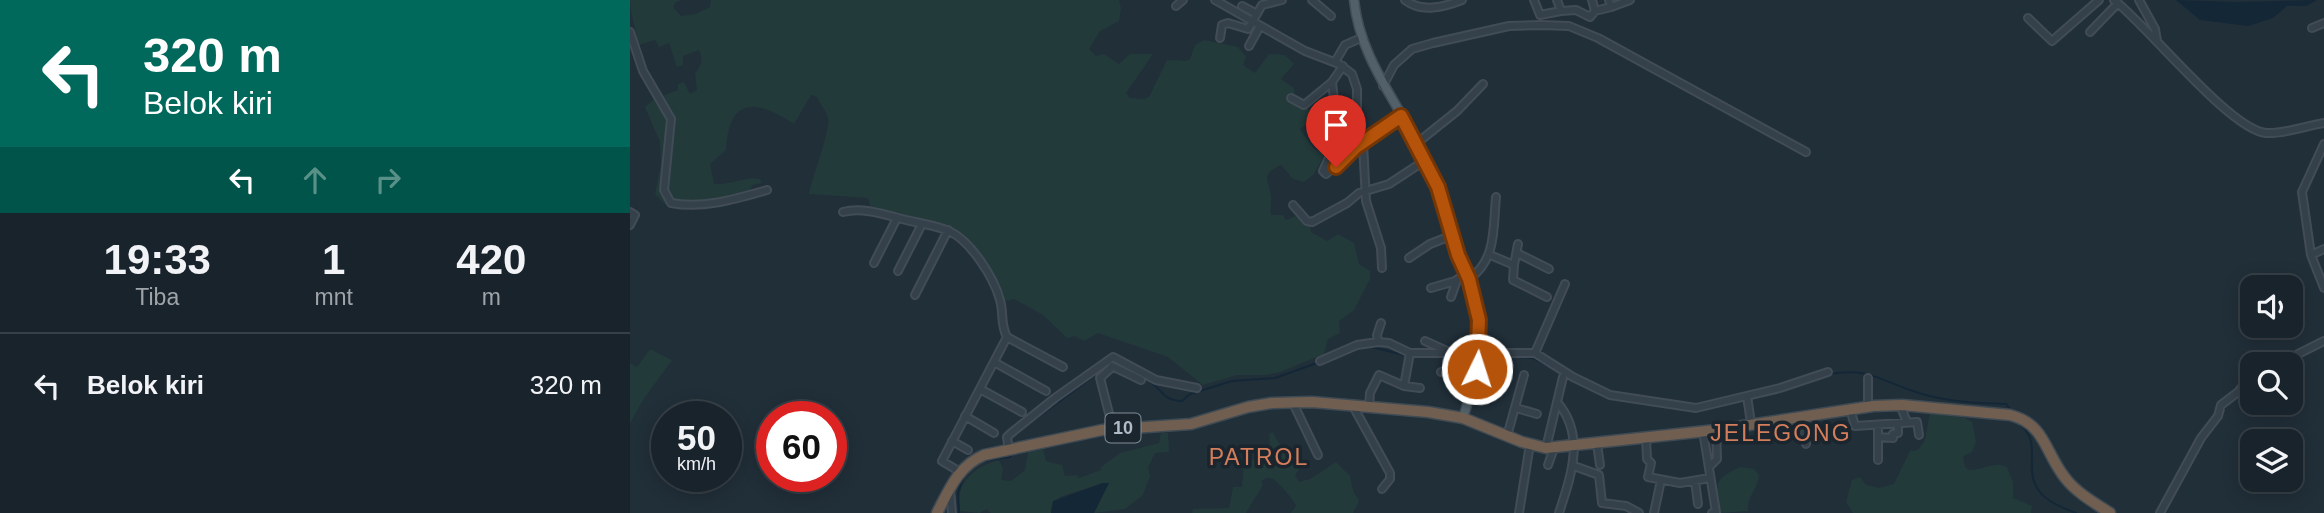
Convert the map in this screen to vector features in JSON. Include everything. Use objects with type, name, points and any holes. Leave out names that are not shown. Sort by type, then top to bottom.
[{"type":"highway","name":"10","points":[[937,513],[960,472],[979,457],[1114,429],[1191,424],[1255,405],[1293,403],[1403,408],[1463,418],[1530,444],[1550,448],[1704,434],[1751,423],[1868,406],[1900,405],[2010,415],[2023,419],[2038,431],[2067,482],[2110,513]]},
{"type":"main road","points":[[1354,0],[1362,38],[1383,86],[1417,143],[1438,187],[1458,255],[1468,276],[1479,320],[1479,355],[1463,418]]},
{"type":"street","points":[[1176,6],[1183,0]]},
{"type":"street","points":[[1215,0],[1319,58],[1349,69],[1354,79],[1357,125],[1363,143],[1366,201],[1381,248],[1382,268]]},
{"type":"street","points":[[1220,38],[1220,28],[1224,24],[1232,23],[1246,29],[1262,5],[1282,0]]},
{"type":"street","points":[[1312,0],[1331,16]]},
{"type":"street","points":[[1405,0],[1416,6],[1435,8],[1457,1]]},
{"type":"street","points":[[1534,0],[1540,15],[1576,10],[1590,17],[1595,11],[1610,4],[1633,1]]},
{"type":"street","points":[[1557,0],[1561,11]]},
{"type":"street","points":[[1573,0],[1576,10]]},
{"type":"street","points":[[1592,0],[1595,11]]},
{"type":"street","points":[[2028,18],[2052,41],[2099,0]]},
{"type":"street","points":[[2139,0],[2155,29],[2157,41]]},
{"type":"street","points":[[2090,32],[2116,1],[2224,109],[2248,127],[2266,132],[2324,123]]},
{"type":"street","points":[[1242,6],[1256,14]]},
{"type":"street","points":[[2312,28],[2324,23]]},
{"type":"street","points":[[1249,46],[1260,26]]},
{"type":"street","points":[[1383,86],[1394,65],[1412,49],[1509,26],[1569,26],[1598,38],[1806,152]]},
{"type":"street","points":[[630,32],[643,71],[671,119],[664,190],[671,203],[687,206],[736,199],[767,190]]},
{"type":"street","points":[[1335,62],[1345,45],[1362,38]]},
{"type":"street","points":[[1291,98],[1304,105],[1332,82],[1343,66]]},
{"type":"street","points":[[1332,82],[1338,137],[1324,173],[1329,174],[1363,143],[1401,116]]},
{"type":"street","points":[[1417,143],[1457,111],[1483,84]]},
{"type":"street","points":[[2324,144],[2302,189],[2311,255],[2324,288]]},
{"type":"street","points":[[1293,205],[1307,221],[1312,222],[1347,203],[1355,194],[1389,184],[1418,166],[1424,158]]},
{"type":"street","points":[[1431,288],[1468,276],[1485,265],[1490,255],[1496,197]]},
{"type":"street","points":[[843,212],[852,210],[948,230],[971,251],[995,287],[1002,310],[1002,327],[1007,337],[1063,367]]},
{"type":"street","points":[[630,212],[635,215],[630,225]]},
{"type":"street","points":[[874,262],[897,218]]},
{"type":"street","points":[[898,271],[922,224]]},
{"type":"street","points":[[915,295],[948,230]]},
{"type":"street","points":[[1409,258],[1430,244],[1453,235]]},
{"type":"street","points":[[1518,244],[1513,280],[1547,297]]},
{"type":"street","points":[[2311,255],[2324,249]]},
{"type":"street","points":[[1517,253],[1549,269]]},
{"type":"street","points":[[1490,255],[1514,265]]},
{"type":"street","points":[[1451,297],[1457,280]]},
{"type":"street","points":[[1535,353],[1566,284]]},
{"type":"street","points":[[1378,342],[1381,323]]},
{"type":"street","points":[[960,472],[942,461],[1007,337]]},
{"type":"street","points":[[1425,341],[1452,354]]},
{"type":"street","points":[[2302,352],[2324,341]]},
{"type":"street","points":[[1320,360],[1352,346],[1378,342],[1389,343],[1410,353],[1535,353],[1573,377],[1621,398],[1696,408],[1828,372]]},
{"type":"street","points":[[1404,386],[1410,353]]},
{"type":"street","points":[[1112,361],[1141,380]]},
{"type":"street","points":[[1112,361],[1156,380],[1197,388]]},
{"type":"street","points":[[1112,361],[1100,378],[1114,429]]},
{"type":"street","points":[[1009,451],[1007,437],[1010,434],[1112,361]]},
{"type":"street","points":[[994,362],[1046,391]]},
{"type":"street","points":[[1441,372],[1462,365],[1477,369]]},
{"type":"street","points":[[1507,436],[1524,374]]},
{"type":"street","points":[[1369,407],[1370,393],[1379,375],[1404,386],[1420,388]]},
{"type":"street","points":[[1548,465],[1563,377]]},
{"type":"street","points":[[1868,378],[1868,406]]},
{"type":"street","points":[[980,389],[1022,412]]},
{"type":"street","points":[[2160,513],[2201,438],[2218,416],[2223,403],[2240,389]]},
{"type":"street","points":[[1747,396],[1751,423]]},
{"type":"street","points":[[1557,402],[1567,414],[1574,437],[1574,466],[1559,513]]},
{"type":"street","points":[[1293,403],[1318,455]]},
{"type":"street","points":[[1900,405],[1907,422]]},
{"type":"street","points":[[1353,406],[1390,473],[1390,479],[1382,489]]},
{"type":"street","points":[[1516,408],[1537,414]]},
{"type":"street","points":[[1850,409],[1855,426],[1917,422],[1919,435]]},
{"type":"street","points":[[965,415],[993,433]]},
{"type":"street","points":[[1799,416],[1807,444]]},
{"type":"street","points":[[1878,437],[1893,438],[1894,434],[1898,433],[1898,424]]},
{"type":"street","points":[[1878,425],[1878,460]]},
{"type":"street","points":[[1710,466],[1714,464],[1717,451],[1716,430]]},
{"type":"street","points":[[1704,434],[1713,442],[1717,451]]},
{"type":"street","points":[[1704,434],[1716,512],[1712,513]]},
{"type":"street","points":[[1646,438],[1647,459],[1651,463],[1648,477],[1680,483],[1710,478]]},
{"type":"street","points":[[952,441],[968,450]]},
{"type":"street","points":[[1597,443],[1600,465]]},
{"type":"street","points":[[1519,513],[1530,444]]},
{"type":"street","points":[[1574,466],[1599,475],[1602,503],[1626,506],[1639,513]]},
{"type":"street","points":[[1654,513],[1661,480]]},
{"type":"street","points":[[1695,481],[1698,503]]},
{"type":"street","points":[[950,489],[952,513]]},
{"type":"green space","points":[[630,0],[682,0],[676,2],[673,7],[681,16],[696,14],[710,7],[711,0],[1119,0],[1119,21],[1100,31],[1089,49],[1096,56],[1104,54],[1119,64],[1130,54],[1153,54],[1126,93],[1130,98],[1149,97],[1167,60],[1190,59],[1195,45],[1204,40],[1238,47],[1246,57],[1243,65],[1255,73],[1269,54],[1285,55],[1294,64],[1281,79],[1294,88],[1295,104],[1307,107],[1314,119],[1300,129],[1314,149],[1325,153],[1314,174],[1304,182],[1293,179],[1281,165],[1270,172],[1267,179],[1271,215],[1283,215],[1286,220],[1299,215],[1310,225],[1311,232],[1327,241],[1338,234],[1354,243],[1359,264],[1370,271],[1370,279],[1354,310],[1339,321],[1340,333],[1328,339],[1324,354],[1280,372],[1237,375],[1203,385],[1168,357],[1098,333],[1084,341],[1075,336],[1067,338],[1043,315],[1014,299],[1007,301],[993,272],[956,230],[946,225],[923,223],[871,208],[868,198],[809,194],[828,123],[828,117],[817,97],[811,95],[794,124],[757,107],[747,107],[739,111],[733,120],[728,132],[726,150],[710,164],[714,184],[754,178],[760,179],[762,183],[752,185],[749,192],[731,197],[703,202],[676,200],[667,206],[655,194],[661,164],[660,142],[645,107],[656,98],[678,90],[678,84],[684,82],[690,94],[697,90],[695,73],[701,56],[699,50],[683,56],[683,65],[677,67],[669,43],[659,47],[655,40],[638,45]]},
{"type":"green space","points":[[650,349],[672,360],[630,423],[630,363],[637,367]]},
{"type":"green space","points":[[1930,413],[1965,418],[1972,422],[1976,442],[1972,452],[1963,456],[1965,467],[1969,470],[1998,465],[2007,467],[2013,482],[2013,498],[2032,506],[2031,513],[1853,513],[1846,502],[1852,480],[1860,477],[1866,485],[1879,488],[1894,484],[1910,451],[1918,450],[1925,440]]},
{"type":"green space","points":[[1273,432],[1281,446],[1295,450],[1304,463],[1295,475],[1299,482],[1310,479],[1336,462],[1350,476],[1353,491],[1359,501],[1353,513],[1291,513],[1296,506],[1290,496],[1273,479],[1267,478],[1261,481],[1263,485],[1246,513],[1192,513],[1193,509],[1229,508],[1233,487],[1242,487],[1244,462],[1271,458],[1269,434]]},
{"type":"green space","points":[[1161,433],[1168,433],[1169,452],[1155,453],[1148,467],[1150,476],[1143,495],[1125,509],[1094,513],[1108,483],[1103,483],[1060,497],[1051,508],[1051,513],[991,513],[986,509],[980,513],[960,511],[963,484],[974,472],[990,463],[999,460],[1003,469],[1001,480],[1011,481],[1025,470],[1028,452],[1043,449],[1046,461],[1062,465],[1065,476],[1077,475],[1079,478],[1101,470],[1101,467],[1120,453],[1159,443]]},
{"type":"green space","points":[[1740,467],[1754,469],[1759,475],[1748,511],[1720,513],[1718,484],[1724,476]]},
{"type":"water","points":[[2176,0],[2317,0],[2306,6],[2287,6],[2273,18],[2248,26],[2200,20]]},
{"type":"water","points":[[1109,483],[1094,513],[1051,513],[1053,501]]},
{"type":"waterway","points":[[1368,346],[1404,355]]},
{"type":"waterway","points":[[1412,356],[1473,356]]},
{"type":"waterway","points":[[1496,356],[1533,358],[1555,369]]},
{"type":"waterway","points":[[1026,426],[1113,362],[1141,375],[1167,397],[1176,401],[1232,381],[1275,378],[1317,363]]},
{"type":"waterway","points":[[1829,374],[1856,372],[1930,396],[1962,402],[2006,404],[2011,410]]},
{"type":"waterway","points":[[1752,398],[1787,389]]},
{"type":"waterway","points":[[1706,409],[1742,401]]},
{"type":"waterway","points":[[2016,422],[2030,437],[2032,473],[2039,491],[2061,507],[2076,513]]},
{"type":"waterway","points":[[982,461],[1010,457],[1012,454]]},
{"type":"waterway","points":[[959,513],[958,493],[964,475]]},
{"type":"district","name":"JELEGONG","points":[[1781,433]]},
{"type":"district","name":"PATROL","points":[[1259,457]]},
{"type":"route","points":[[1336,167],[1356,147],[1401,116],[1438,187],[1458,255],[1469,279],[1479,320],[1480,352],[1477,369]]}]
